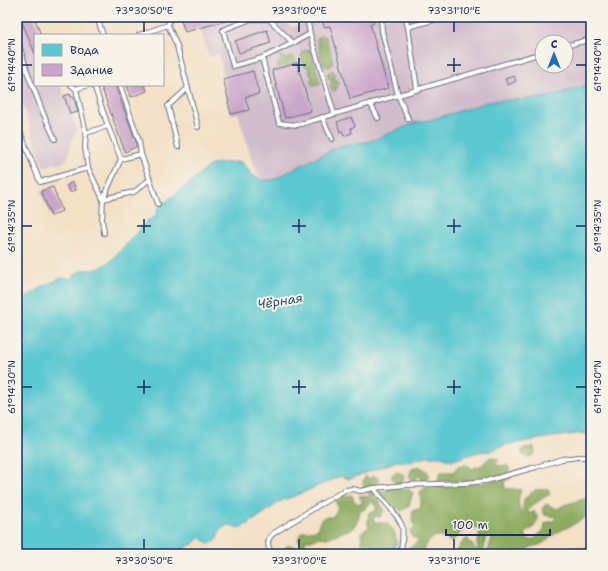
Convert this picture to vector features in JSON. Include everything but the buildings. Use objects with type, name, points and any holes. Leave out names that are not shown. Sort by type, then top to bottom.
[{"type":"lane","points":[[97,17],[103,34]]},
{"type":"lane","points":[[170,17],[168,25],[177,46],[198,127]]},
{"type":"lane","points":[[307,17],[310,34],[334,113]]},
{"type":"lane","points":[[381,17],[382,31],[398,95],[408,119]]},
{"type":"lane","points":[[405,17],[408,27],[417,89]]},
{"type":"lane","points":[[408,27],[444,17]]},
{"type":"lane","points":[[293,43],[269,19],[251,19],[223,30],[233,66],[262,58],[293,43],[310,34]]},
{"type":"lane","points":[[142,34],[168,25]]},
{"type":"lane","points":[[17,39],[28,74],[55,139]]},
{"type":"lane","points":[[574,44],[591,39]]},
{"type":"lane","points":[[262,58],[279,123],[297,124],[534,55]]},
{"type":"lane","points":[[72,86],[76,89],[86,133],[85,148],[88,168],[103,199]]},
{"type":"lane","points":[[76,89],[85,86]]},
{"type":"lane","points":[[94,86],[121,159],[103,199],[102,220],[104,233]]},
{"type":"lane","points":[[120,86],[139,142],[140,154],[158,204]]},
{"type":"lane","points":[[178,147],[168,106],[188,88]]},
{"type":"lane","points":[[370,103],[378,118]]},
{"type":"lane","points":[[322,117],[332,140]]},
{"type":"lane","points":[[17,124],[40,182],[88,168]]},
{"type":"lane","points":[[86,133],[108,126]]},
{"type":"lane","points":[[121,159],[140,154]]},
{"type":"lane","points":[[103,199],[134,192],[149,180]]},
{"type":"lane","points":[[272,554],[268,542],[270,536],[316,506],[345,490],[353,489],[361,491],[374,488],[406,485],[486,481],[562,459],[591,457]]},
{"type":"lane","points":[[374,488],[398,518],[402,526],[401,554]]},
{"type":"lane","points":[[567,554],[591,550]]},
{"type":"shaded area","points":[[17,17],[34,17],[41,34],[34,34],[34,86],[61,86],[77,131],[73,136],[67,159],[64,162],[57,165],[56,163],[43,166],[17,87]]},
{"type":"shaded area","points":[[180,17],[284,17],[286,23],[292,27],[322,19],[322,17],[591,17],[591,84],[545,98],[491,101],[434,119],[415,123],[371,141],[339,146],[271,181],[259,177],[252,160],[238,113],[231,114],[219,54],[209,57],[200,28],[185,32]]},
{"type":"green space","points":[[320,36],[326,37],[333,62],[329,67],[325,66],[322,61],[317,39]]},
{"type":"green space","points":[[310,49],[320,85],[314,86],[310,81],[313,79],[309,68],[304,65],[301,56],[303,51]]},
{"type":"green space","points":[[282,55],[287,59],[292,56],[297,63],[277,69],[278,63],[282,60],[279,56]]},
{"type":"green space","points":[[333,71],[336,74],[334,79],[337,80],[338,84],[336,90],[332,91],[330,86],[332,81],[327,75],[329,72]]},
{"type":"green space","points":[[534,447],[535,453],[532,456],[526,457],[521,453],[524,448]]},
{"type":"green space","points":[[490,457],[499,460],[495,465],[508,466],[510,471],[508,473],[487,479],[437,481],[441,472],[454,472],[458,466],[467,465],[472,469],[482,465]]},
{"type":"green space","points":[[419,466],[427,471],[429,476],[422,482],[420,475],[415,480],[412,480],[409,476],[412,469]]},
{"type":"green space","points":[[396,472],[403,474],[404,479],[400,483],[395,483],[391,476]]},
{"type":"green space","points":[[373,475],[380,480],[375,486],[369,484],[384,511],[380,517],[375,516],[373,519],[376,523],[387,523],[394,531],[397,543],[394,547],[396,554],[381,553],[378,552],[370,543],[362,543],[361,534],[364,530],[369,528],[369,513],[376,511],[376,507],[372,501],[365,509],[360,511],[358,520],[353,528],[327,538],[319,537],[311,540],[305,540],[305,545],[312,545],[313,550],[309,554],[284,554],[283,552],[287,546],[294,546],[298,552],[302,549],[298,539],[302,532],[317,530],[320,521],[324,517],[332,517],[336,513],[337,509],[335,500],[340,496],[352,495],[354,501],[358,504],[363,503],[359,495],[368,497],[370,494],[364,490],[363,482],[366,476],[370,479]]},
{"type":"green space","points":[[512,477],[504,482],[505,489],[521,490],[518,502],[522,515],[524,499],[535,490],[548,489],[550,494],[535,503],[528,511],[530,514],[534,511],[538,519],[533,528],[525,533],[528,540],[534,539],[544,530],[545,523],[553,521],[557,517],[545,515],[542,509],[546,504],[557,509],[564,505],[591,497],[591,513],[556,533],[542,544],[531,547],[520,554],[487,554],[492,538],[489,534],[485,539],[485,554],[453,554],[456,553],[461,544],[467,538],[478,552],[477,543],[480,530],[469,525],[452,542],[436,536],[429,541],[422,551],[416,554],[401,554],[401,550],[415,544],[419,540],[412,537],[410,531],[415,527],[412,519],[413,510],[420,509],[420,492],[425,488],[483,483]]},
{"type":"green space","points":[[398,488],[402,491],[408,489],[413,493],[408,507],[401,511],[397,506],[395,512],[378,491]]},
{"type":"water","name":"Чёрная","points":[[591,84],[591,436],[583,433],[505,445],[490,451],[478,452],[451,461],[442,457],[426,457],[409,462],[397,461],[349,479],[341,476],[281,501],[248,524],[237,529],[229,524],[221,529],[216,541],[209,544],[200,537],[194,543],[176,553],[177,554],[17,554],[17,354],[28,345],[17,329],[17,308],[19,302],[46,285],[61,278],[70,279],[81,270],[100,268],[111,261],[147,221],[156,216],[157,209],[209,166],[219,163],[241,162],[259,179],[275,179],[339,146],[371,141],[415,123],[434,119],[491,101],[545,98]]}]
